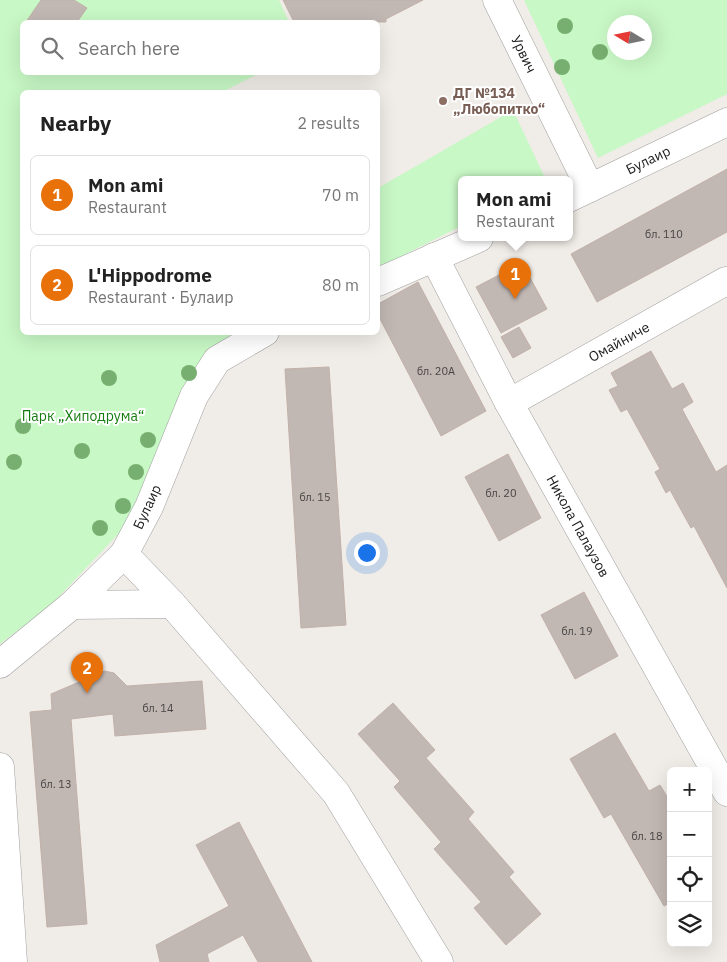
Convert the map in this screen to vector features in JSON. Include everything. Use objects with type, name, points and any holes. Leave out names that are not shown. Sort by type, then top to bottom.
[{"type":"street","name":"Урвич","points":[[497,0],[572,176]]},
{"type":"street","name":"Булаир","points":[[579,193],[727,122]]},
{"type":"street","name":"Урвич","points":[[573,179],[579,193]]},
{"type":"street","points":[[380,281],[472,241]]},
{"type":"street","name":"Никола Палаузов","points":[[434,257],[509,403],[727,792]]},
{"type":"street","name":"Омайниче","points":[[509,403],[727,283]]},
{"type":"street","name":"Булаир","points":[[0,664],[72,605],[124,554],[149,507],[194,396],[217,360],[260,335]]},
{"type":"street","points":[[124,554],[172,604],[336,793],[439,962]]},
{"type":"street","points":[[72,605],[172,604]]},
{"type":"street","points":[[0,767],[13,962]]},
{"type":"green space","name":"Парк „Хиподрума“","points":[[0,0],[279,0],[288,20],[20,20],[20,75],[256,75],[226,90],[20,90],[20,335],[246,335],[186,391],[123,529],[50,606],[0,644]]},
{"type":"green space","points":[[524,0],[727,0],[727,94],[598,158]]},
{"type":"green space","points":[[513,110],[544,176],[458,176],[458,228],[380,267],[380,187]]},
{"type":"building","points":[[41,0],[74,0],[87,8],[78,20],[27,20]]},
{"type":"building","points":[[283,0],[423,0],[386,19],[386,22],[380,22],[380,20],[293,20]]},
{"type":"building","points":[[727,169],[727,232],[597,302],[571,254]]},
{"type":"building","points":[[522,263],[547,309],[501,333],[476,287]]},
{"type":"building","points":[[418,282],[486,411],[441,436],[380,319],[380,303]]},
{"type":"building","points":[[519,327],[531,348],[513,358],[501,337]]},
{"type":"building","points":[[651,351],[672,389],[683,383],[693,402],[682,409],[716,472],[727,465],[727,588],[694,526],[691,528],[670,490],[666,493],[655,472],[660,469],[627,409],[621,412],[609,390],[618,386],[611,373]]},
{"type":"building","points":[[329,367],[346,625],[301,628],[285,369]]},
{"type":"building","points":[[508,454],[541,518],[499,541],[465,477]]},
{"type":"building","points":[[584,592],[618,656],[575,679],[541,615]]},
{"type":"building","points":[[105,671],[114,673],[127,686],[202,681],[206,729],[115,736],[113,714],[71,719],[87,924],[47,927],[30,712],[52,710],[51,694]]},
{"type":"building","points":[[393,703],[435,750],[426,758],[474,812],[468,819],[514,872],[509,877],[541,914],[506,945],[474,908],[481,902],[434,849],[441,842],[394,787],[400,781],[358,734]]},
{"type":"building","points":[[615,733],[649,791],[660,785],[667,796],[667,904],[664,906],[611,814],[604,818],[570,759]]},
{"type":"building","points":[[239,822],[312,962],[258,962],[243,935],[207,954],[209,962],[160,962],[156,945],[229,906],[196,845]]},
{"type":"place","name":"ДГ №134 „Любопитко“","points":[[443,101]]},
{"type":"place","name":"Mon ami","points":[[515,299]]},
{"type":"place","name":"L'Hippodrome","points":[[87,693]]}]
